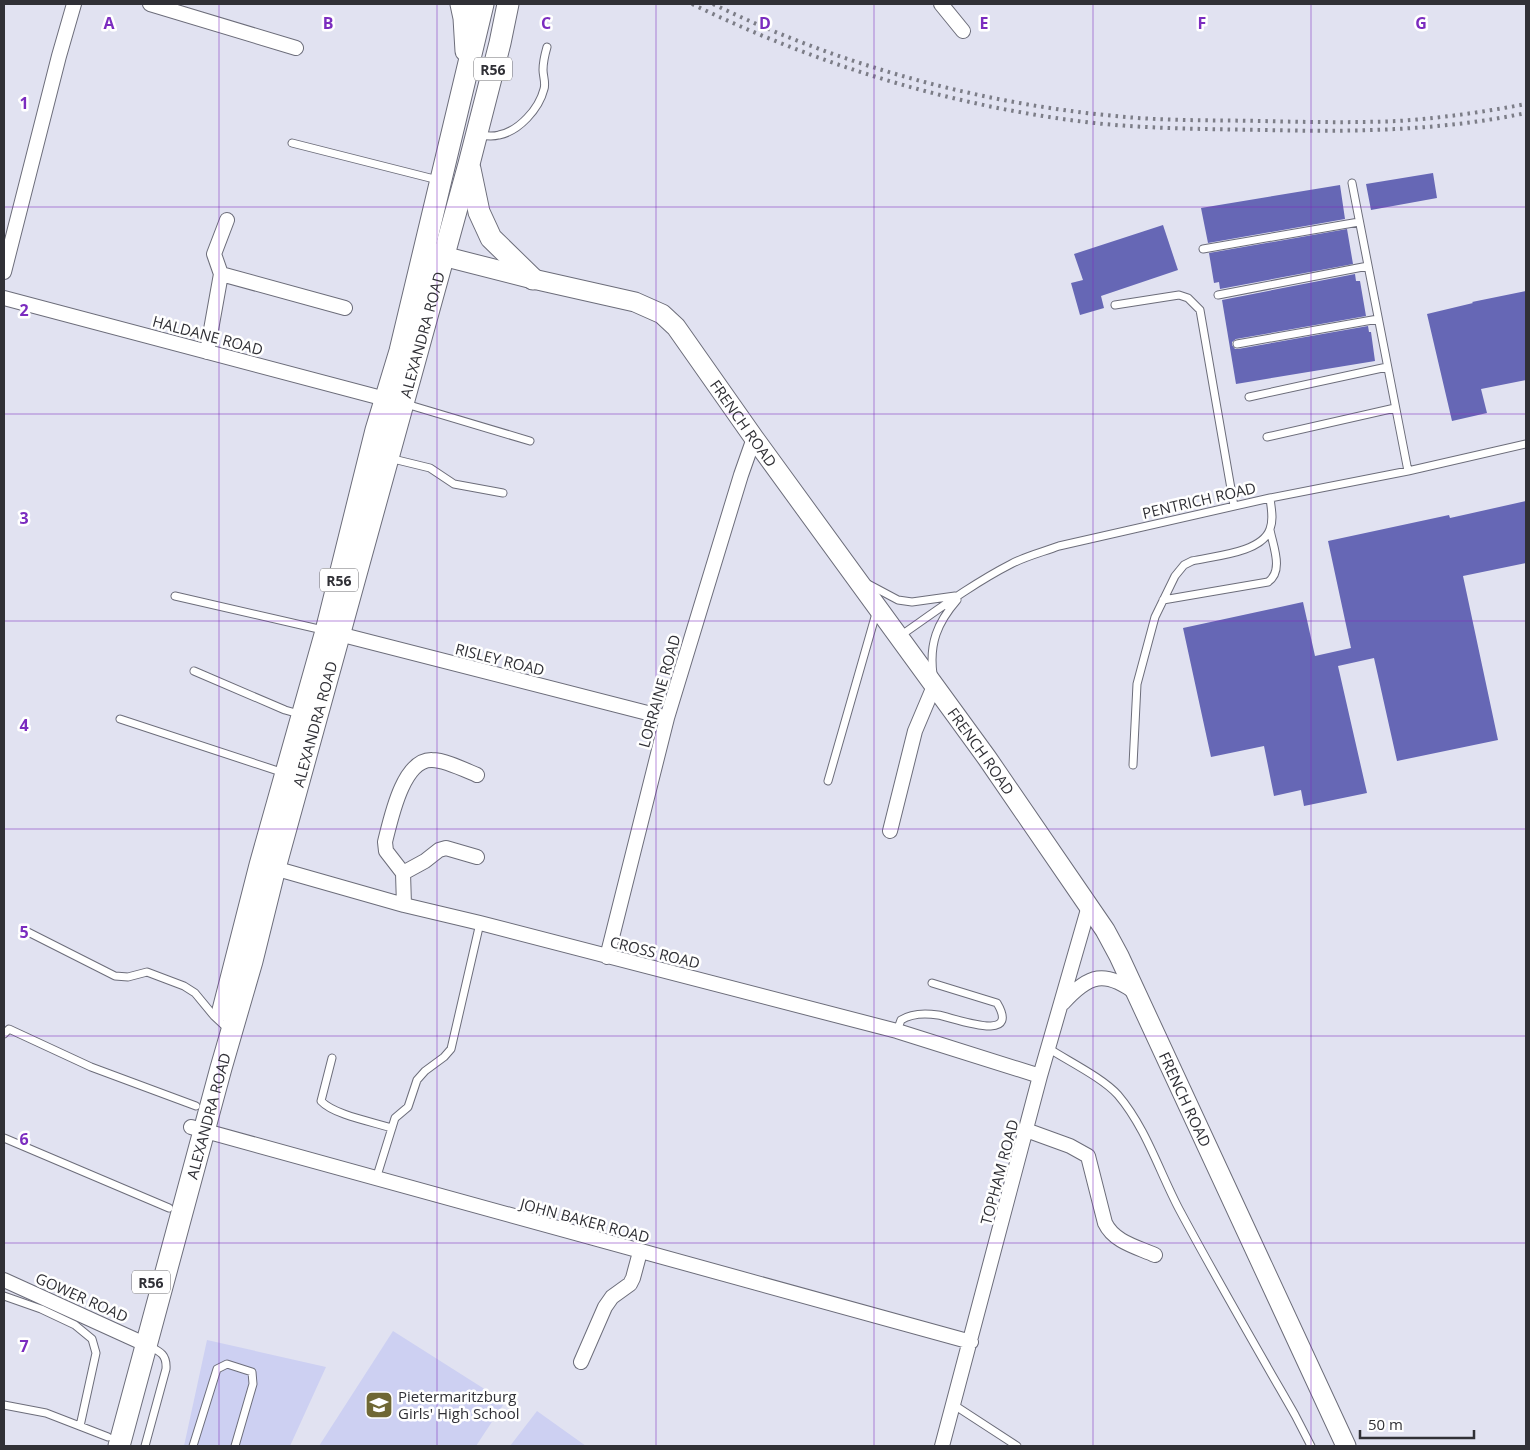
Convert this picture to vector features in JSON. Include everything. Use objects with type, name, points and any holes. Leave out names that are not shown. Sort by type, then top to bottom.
[{"type":"main road","points":[[461,4],[469,66]]},
{"type":"main road","name":"ALEXANDRA ROAD","points":[[434,254],[441,181],[483,4]]},
{"type":"main road","name":"ALEXANDRA ROAD","points":[[142,1342],[169,1208],[198,1130],[196,1106],[252,961],[268,867],[333,633],[389,458],[395,401],[434,254],[469,164],[508,4]]},
{"type":"main road","points":[[469,164],[479,212],[491,238],[533,279]]},
{"type":"main road","name":"ALEXANDRA ROAD","points":[[293,776],[302,715],[333,633],[376,430],[395,401]]},
{"type":"main road","name":"ALEXANDRA ROAD","points":[[111,1443],[142,1342],[226,1027]]},
{"type":"street","points":[[4,272],[56,65],[74,4]]},
{"type":"street","points":[[150,4],[296,48]]},
{"type":"street","points":[[941,4],[962,31]]},
{"type":"street","points":[[207,352],[221,274],[214,254],[227,220]]},
{"type":"street","name":"FRENCH ROAD","points":[[434,254],[635,302],[662,314],[676,327],[754,438],[987,758],[1089,906],[1119,956],[1346,1446]]},
{"type":"street","points":[[221,274],[345,308]]},
{"type":"street","name":"HALDANE ROAD","points":[[4,298],[395,401]]},
{"type":"street","name":"LORRAINE ROAD","points":[[607,957],[667,718],[754,438]]},
{"type":"street","name":"RISLEY ROAD","points":[[333,633],[667,718]]},
{"type":"street","points":[[890,831],[916,731],[934,686]]},
{"type":"street","points":[[404,905],[403,873],[386,851],[385,842],[403,784],[414,766],[420,762],[435,760],[477,775]]},
{"type":"street","points":[[403,873],[439,850],[446,848],[477,857]]},
{"type":"street","name":"CROSS ROAD","points":[[268,867],[404,905],[897,1031],[1040,1076]]},
{"type":"street","name":"TOPHAM ROAD","points":[[942,1446],[1040,1076],[1089,906]]},
{"type":"street","points":[[1061,1006],[1078,987],[1095,979],[1109,978],[1117,980],[1137,994]]},
{"type":"street","name":"JOHN BAKER ROAD","points":[[198,1130],[971,1342]]},
{"type":"street","points":[[1026,1130],[1070,1146],[1088,1156],[1105,1223],[1110,1232],[1115,1237],[1155,1255]]},
{"type":"street","points":[[581,1362],[605,1307],[612,1296],[630,1284],[640,1252]]},
{"type":"street","name":"GOWER ROAD","points":[[4,1280],[142,1342]]},
{"type":"lane","points":[[477,134],[491,137],[501,135],[530,115],[541,99],[545,87],[542,69],[547,47]]},
{"type":"lane","points":[[292,143],[441,181]]},
{"type":"lane","points":[[1352,183],[1408,471]]},
{"type":"lane","points":[[1203,249],[1359,222]]},
{"type":"lane","points":[[1218,296],[1368,266]]},
{"type":"lane","points":[[1115,305],[1179,295],[1188,298],[1200,310],[1234,506]]},
{"type":"lane","points":[[1237,344],[1378,319]]},
{"type":"lane","points":[[1249,397],[1387,367]]},
{"type":"lane","points":[[395,401],[530,441]]},
{"type":"lane","points":[[1267,437],[1395,408]]},
{"type":"lane","name":"PENTRICH ROAD","points":[[899,636],[961,594],[1011,564],[1059,546],[1270,498],[1408,471],[1526,444]]},
{"type":"lane","points":[[389,458],[430,468],[454,484],[503,493]]},
{"type":"lane","points":[[1163,600],[1268,582],[1276,574],[1277,566],[1270,530],[1272,520],[1270,498]]},
{"type":"lane","points":[[1133,765],[1137,684],[1155,617],[1175,576],[1184,564],[1248,548],[1260,543],[1270,530]]},
{"type":"lane","points":[[854,576],[898,600],[912,602],[961,594]]},
{"type":"lane","points":[[934,686],[932,664],[935,635],[941,621],[961,594]]},
{"type":"lane","points":[[175,596],[333,633]]},
{"type":"lane","points":[[828,781],[878,607]]},
{"type":"lane","points":[[194,671],[284,710],[302,715]]},
{"type":"lane","points":[[120,718],[293,776]]},
{"type":"lane","points":[[376,1179],[395,1118],[408,1107],[418,1080],[424,1071],[444,1057],[451,1048],[480,923]]},
{"type":"lane","points":[[26,931],[115,976],[133,977],[147,972],[184,986],[195,993],[226,1027]]},
{"type":"lane","points":[[897,1031],[901,1020],[909,1015],[939,1015],[989,1027],[998,1025],[1002,1019],[1002,1011],[997,1003],[932,983]]},
{"type":"lane","points":[[4,1034],[10,1029],[91,1067],[196,1106]]},
{"type":"lane","points":[[1048,1048],[1104,1083],[1116,1093],[1139,1126],[1179,1208],[1311,1446]]},
{"type":"lane","points":[[332,1058],[321,1101],[325,1105],[341,1112],[392,1128]]},
{"type":"lane","points":[[4,1138],[169,1208]]},
{"type":"lane","points":[[4,1296],[41,1309],[76,1325],[92,1339],[96,1353],[80,1426]]},
{"type":"lane","points":[[142,1342],[164,1354],[166,1361],[166,1369],[145,1446]]},
{"type":"lane","points":[[193,1446],[217,1369],[227,1364],[252,1372],[253,1377],[253,1384],[235,1446]]},
{"type":"lane","points":[[4,1405],[46,1413],[80,1426],[111,1443]]},
{"type":"lane","points":[[954,1405],[1017,1446]]},
{"type":"shaded area","points":[[393,1331],[505,1402],[476,1446],[319,1446]]},
{"type":"shaded area","points":[[207,1340],[326,1367],[290,1446],[184,1446]]},
{"type":"shaded area","points":[[537,1411],[586,1446],[510,1446]]},
{"type":"building","points":[[1433,173],[1437,198],[1371,210],[1366,184]]},
{"type":"building","points":[[1340,185],[1345,219],[1208,243],[1201,208]]},
{"type":"building","points":[[1163,225],[1178,270],[1101,296],[1104,308],[1080,315],[1071,283],[1083,280],[1074,254]]},
{"type":"building","points":[[1347,229],[1353,264],[1220,289],[1219,282],[1214,283],[1209,253]]},
{"type":"building","points":[[1355,274],[1356,281],[1360,281],[1366,316],[1236,339],[1232,342],[1232,345],[1235,349],[1238,349],[1368,326],[1369,332],[1371,332],[1375,361],[1236,384],[1222,300]]},
{"type":"building","points":[[1526,291],[1526,380],[1481,389],[1487,413],[1452,421],[1427,314],[1472,302]]},
{"type":"building","points":[[1526,501],[1526,563],[1463,576],[1498,740],[1397,761],[1374,658],[1338,666],[1367,793],[1304,806],[1301,790],[1274,796],[1264,746],[1211,757],[1183,628],[1303,602],[1315,656],[1351,648],[1328,541],[1449,515],[1450,518]]},
{"type":"railway","points":[[692,4],[788,46],[887,80],[989,106],[1041,116],[1094,123],[1180,128],[1298,131],[1364,130],[1461,124],[1526,113]]},
{"type":"railway","points":[[713,4],[762,26],[862,64],[967,92],[1073,111],[1159,119],[1364,122],[1430,118],[1526,104]]},
{"type":"place","name":"Pietermaritzburg Girls' High School","points":[[379,1405]]}]
